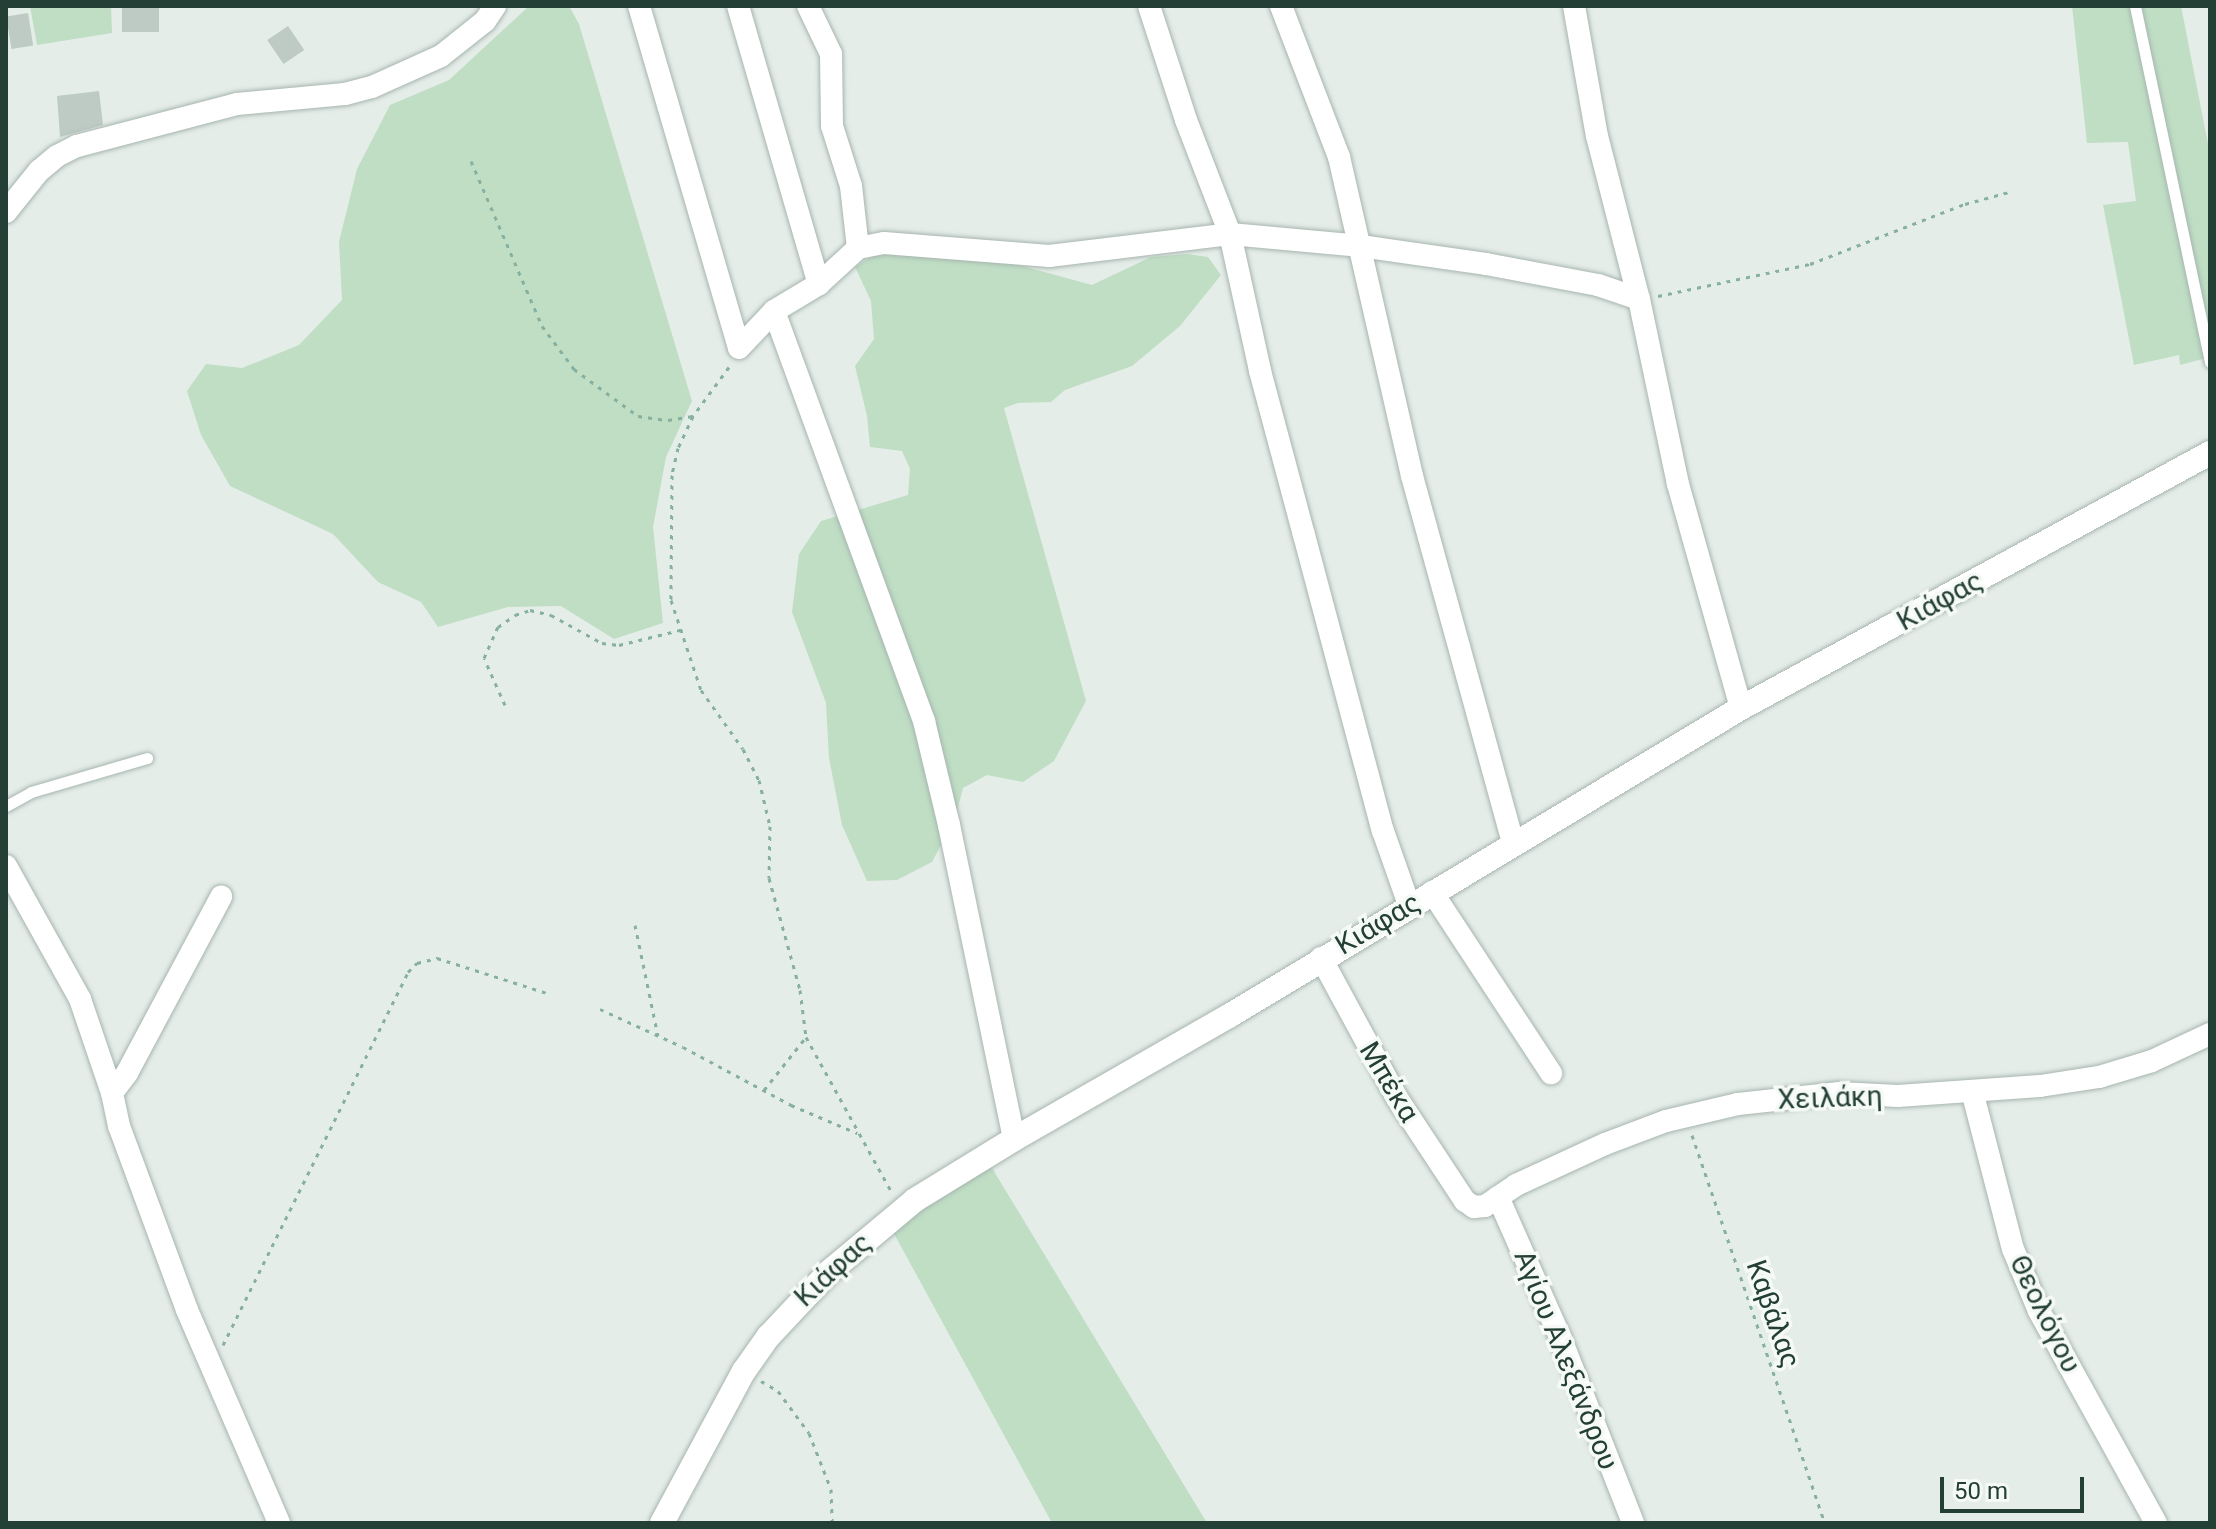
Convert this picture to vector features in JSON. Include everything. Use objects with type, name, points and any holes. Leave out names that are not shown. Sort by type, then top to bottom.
[{"type":"street","points":[[6,212],[39,171],[57,156],[77,146],[237,104],[345,94],[372,87],[441,56],[476,29],[495,6]]},
{"type":"street","points":[[639,6],[739,348]]},
{"type":"street","points":[[738,6],[819,284]]},
{"type":"street","points":[[808,6],[831,54],[832,126],[851,186],[858,248]]},
{"type":"street","points":[[1149,6],[1186,120],[1230,234],[1292,490],[1383,831],[1409,905]]},
{"type":"street","points":[[1281,6],[1339,157],[1412,476],[1513,842]]},
{"type":"street","points":[[1574,6],[1597,136],[1639,299],[1678,484],[1741,708]]},
{"type":"street","points":[[739,348],[774,311],[819,284],[858,248],[884,243],[1049,256],[1230,234],[1361,246],[1584,282],[1639,299]]},
{"type":"street","points":[[774,311],[924,721],[949,825],[1014,1139]]},
{"type":"street","name":"Κιάφας","points":[[662,1523],[744,1371],[791,1308],[902,1210],[1014,1139],[1229,1016],[1513,842],[1741,708],[2210,453]]},
{"type":"street","points":[[6,866],[80,999],[135,1172],[211,1370],[279,1523]]},
{"type":"street","points":[[1432,892],[1551,1073]]},
{"type":"street","points":[[112,1093],[127,1073],[221,897]]},
{"type":"street","name":"Μπέκα","points":[[1321,958],[1397,1098],[1465,1201]]},
{"type":"street","name":"Χειλάκη","points":[[1465,1201],[1479,1208],[1605,1144],[1686,1116],[1738,1104],[1839,1093],[1898,1096],[1972,1091],[2099,1077],[2152,1061],[2210,1034]]},
{"type":"street","name":"Θεολόγου","points":[[1972,1091],[2013,1249],[2039,1311],[2156,1523]]},
{"type":"street","name":"Αγίου Αλεξάνδρου","points":[[1498,1197],[1561,1339],[1633,1523]]},
{"type":"lane","points":[[2135,6],[2210,362]]},
{"type":"lane","points":[[6,806],[31,792],[147,758]]},
{"type":"path","points":[[471,161],[542,326],[574,369],[638,416],[668,420],[693,416]]},
{"type":"path","points":[[1639,299],[1705,289],[1810,264],[1965,204],[2009,192]]},
{"type":"path","points":[[739,348],[693,416],[678,448],[672,475],[671,600],[701,690],[743,749],[759,780],[770,826],[769,878],[800,990],[806,1037],[902,1210]]},
{"type":"path","points":[[505,705],[484,658],[498,627],[515,615],[530,610],[551,615],[602,643],[619,645],[680,630]]},
{"type":"path","points":[[635,925],[658,1036]]},
{"type":"path","points":[[211,1370],[408,972],[417,963],[437,958],[550,994]]},
{"type":"path","points":[[600,1009],[764,1091],[857,1133]]},
{"type":"path","points":[[764,1091],[806,1037]]},
{"type":"path","name":"Καβάλας","points":[[1686,1116],[1825,1523]]},
{"type":"path","points":[[744,1371],[778,1391],[809,1433],[831,1489],[832,1523]]},
{"type":"green space","points":[[30,6],[111,6],[112,33],[37,45]]},
{"type":"green space","points":[[529,6],[569,6],[579,24],[692,401],[666,457],[653,527],[663,623],[614,639],[561,606],[508,607],[438,627],[421,602],[378,582],[333,534],[230,486],[201,435],[187,391],[206,364],[242,368],[299,345],[342,300],[339,242],[357,169],[390,105],[449,80]]},
{"type":"green space","points":[[2072,6],[2181,6],[2210,154],[2210,357],[2180,365],[2179,355],[2134,365],[2103,205],[2136,201],[2128,142],[2087,143]]},
{"type":"green space","points":[[918,252],[1000,260],[1092,285],[1151,257],[1187,254],[1208,257],[1221,275],[1180,326],[1132,366],[1065,390],[1051,402],[1018,403],[1004,408],[1086,701],[1054,761],[1023,782],[987,775],[963,788],[955,819],[932,862],[897,880],[867,881],[842,825],[829,758],[826,703],[792,612],[799,554],[821,521],[908,495],[910,469],[902,451],[870,447],[867,416],[855,366],[874,339],[871,301],[855,267],[872,256]]},
{"type":"green space","points":[[989,1163],[1207,1523],[1052,1523],[892,1230]]},
{"type":"building","points":[[122,6],[159,6],[159,32],[122,32]]},
{"type":"building","points":[[28,13],[33,46],[11,49],[6,16]]},
{"type":"building","points":[[288,26],[304,50],[283,64],[267,40]]},
{"type":"building","points":[[99,91],[103,125],[60,137],[57,96]]}]
